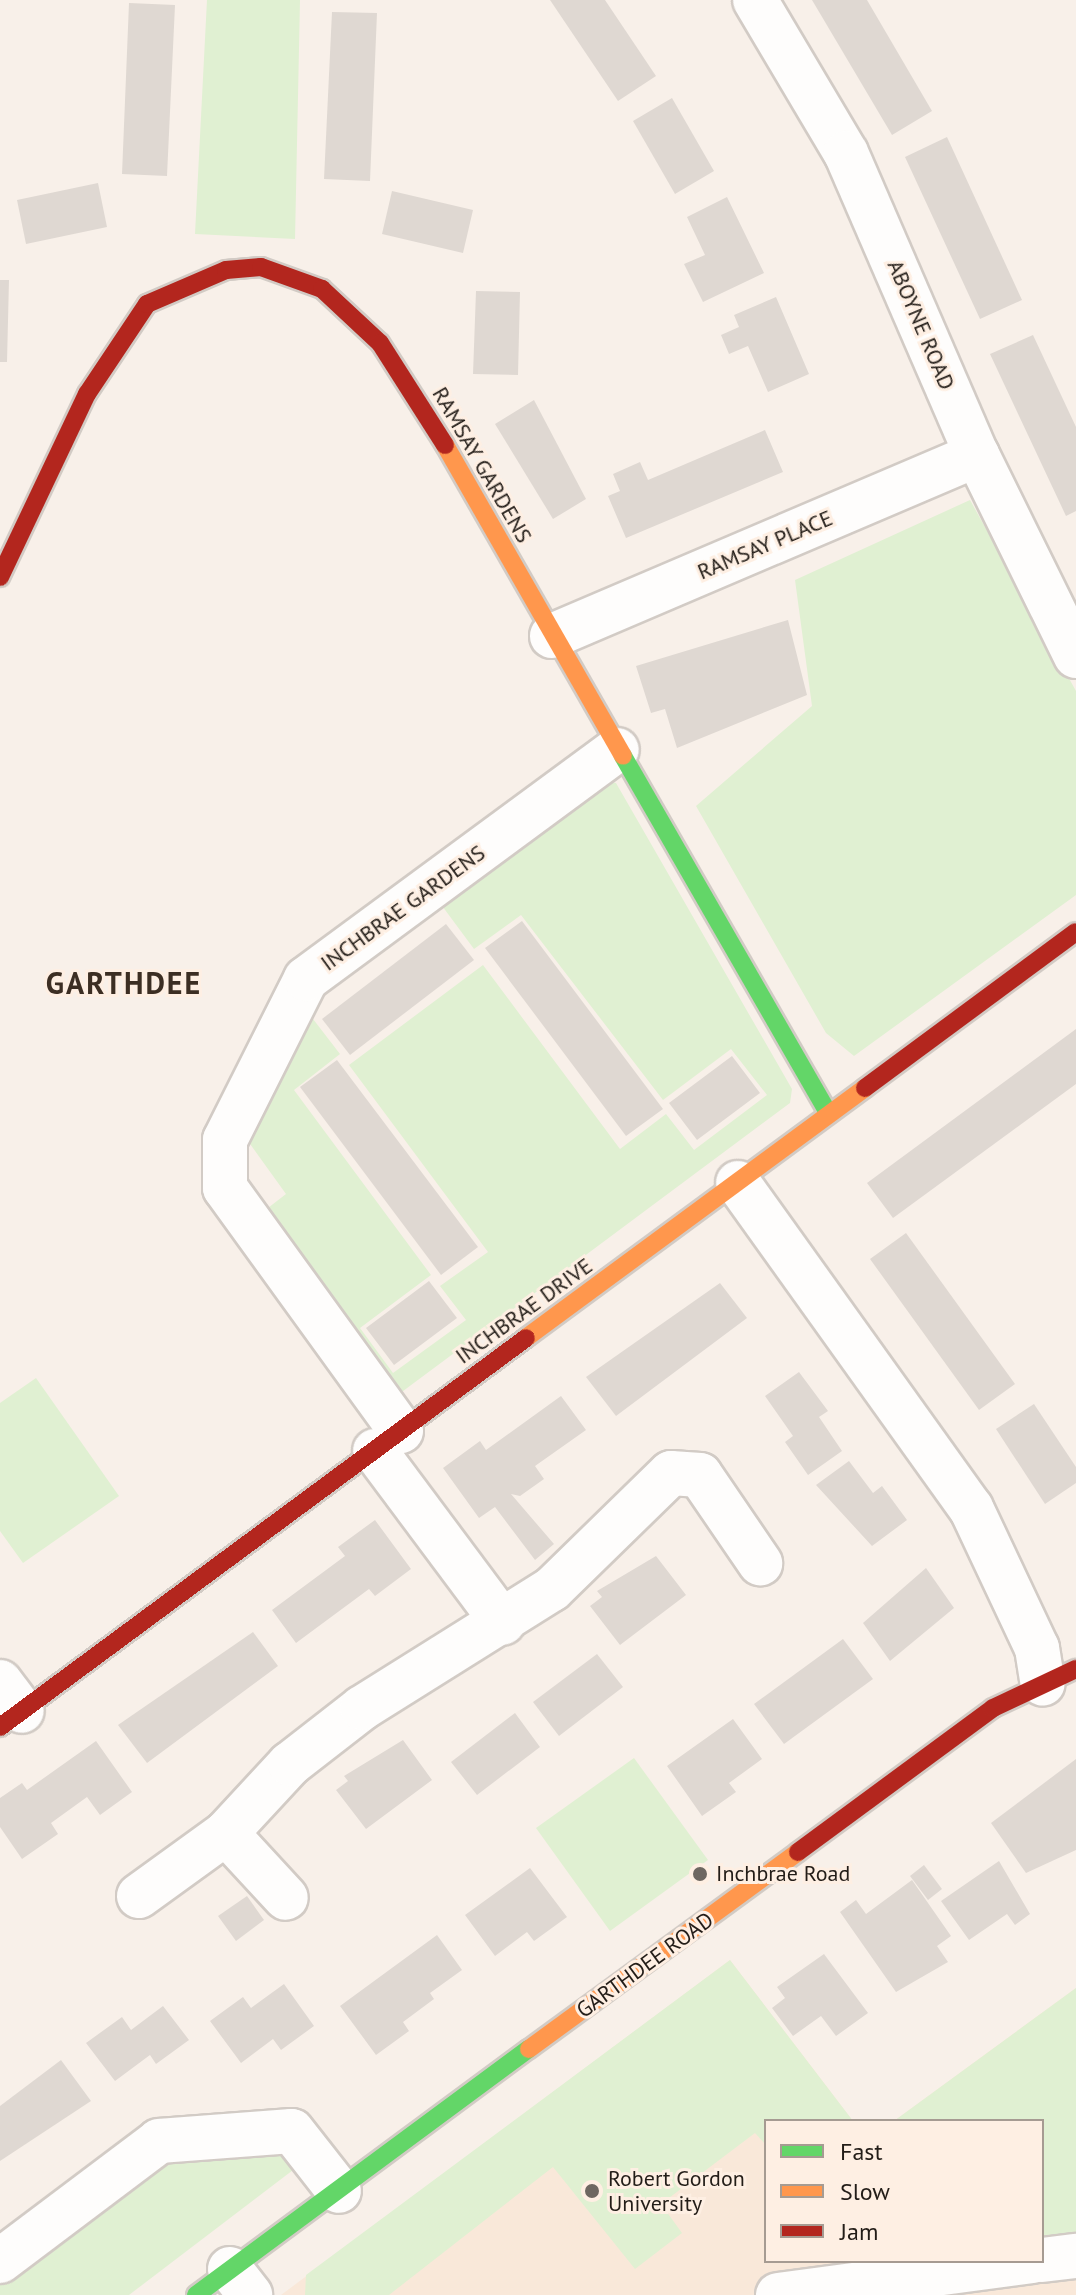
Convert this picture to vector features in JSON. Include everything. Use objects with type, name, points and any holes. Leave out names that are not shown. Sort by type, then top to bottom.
[{"type":"street","name":"ABOYNE ROAD","points":[[755,0],[846,153],[977,455],[1076,656]]},
{"type":"street","name":"RAMSAY GARDENS","points":[[0,577],[87,394],[147,304],[226,270],[261,267],[322,289],[380,343],[827,1111]]},
{"type":"street","name":"RAMSAY PLACE","points":[[552,636],[977,455]]},
{"type":"street","name":"INCHBRAE GARDENS","points":[[503,1623],[225,1188],[225,1140],[306,979],[617,750]]},
{"type":"street","name":"INCHBRAE DRIVE","points":[[7,1707],[388,1441],[738,1183],[827,1111],[1076,932]]},
{"type":"street","points":[[738,1183],[971,1508],[1037,1648],[1059,1676]]},
{"type":"street","points":[[139,1896],[226,1833],[290,1764],[350,1718],[552,1589],[671,1473],[700,1475],[760,1563]]},
{"type":"street","name":"GARTHDEE ROAD","points":[[196,2295],[240,2282],[339,2191],[993,1708],[1059,1676]]},
{"type":"street","points":[[226,1833],[286,1898]]},
{"type":"street","points":[[0,2261],[159,2141],[292,2131],[339,2191]]},
{"type":"street","points":[[1044,2260],[1076,2256]]},
{"type":"street","points":[[778,2295],[1018,2263]]},
{"type":"shaded area","name":"Robert Gordon University","points":[[730,1960],[851,2119],[764,2119],[764,2263],[1044,2263],[1044,2119],[897,2119],[1076,1988],[1076,2295],[281,2295]]},
{"type":"green space","points":[[207,0],[300,0],[295,239],[195,234]]},
{"type":"green space","points":[[970,500],[1076,691],[1076,895],[854,1056],[826,1033],[696,806],[812,706],[795,580]]},
{"type":"green space","points":[[594,778],[616,783],[792,1089],[790,1103],[391,1400],[255,1218],[286,1194],[240,1130],[303,1006],[340,1054],[294,1090],[431,1275],[360,1328],[393,1373],[466,1320],[440,1286],[488,1252],[349,1065],[483,965],[620,1149],[666,1114],[694,1150],[767,1095],[731,1049],[663,1100],[521,915],[474,949],[434,895]]},
{"type":"green space","points":[[36,1378],[119,1496],[23,1563],[0,1531],[0,1403]]},
{"type":"green space","points":[[634,1758],[708,1860],[610,1931],[536,1828]]},
{"type":"green space","points":[[730,1960],[851,2119],[764,2119],[764,2143],[755,2133],[661,2204],[682,2233],[635,2269],[553,2167],[389,2295],[305,2295],[306,2275]]},
{"type":"green space","points":[[1076,1988],[1076,2236],[1044,2241],[1044,2119],[897,2119]]},
{"type":"green space","points":[[278,2147],[297,2167],[129,2295],[0,2295],[0,2276],[172,2155]]},
{"type":"building","points":[[550,0],[605,0],[656,76],[618,101]]},
{"type":"building","points":[[812,0],[867,0],[932,111],[892,135]]},
{"type":"building","points":[[129,3],[175,5],[167,176],[122,174]]},
{"type":"building","points":[[332,12],[377,13],[370,181],[324,179]]},
{"type":"building","points":[[672,98],[714,171],[675,194],[633,121]]},
{"type":"building","points":[[947,137],[1022,300],[980,319],[905,157]]},
{"type":"building","points":[[98,183],[107,227],[26,244],[17,200]]},
{"type":"building","points":[[392,191],[473,210],[463,253],[382,234]]},
{"type":"building","points":[[727,197],[764,273],[703,302],[684,264],[705,255],[687,217]]},
{"type":"building","points":[[0,280],[9,280],[7,362],[0,362]]},
{"type":"building","points":[[476,291],[520,292],[518,375],[473,374]]},
{"type":"building","points":[[776,297],[809,374],[768,392],[748,346],[729,354],[721,335],[739,327],[734,315]]},
{"type":"building","points":[[1033,335],[1076,427],[1076,511],[1066,516],[990,354]]},
{"type":"building","points":[[534,400],[586,499],[553,519],[495,424]]},
{"type":"building","points":[[765,430],[783,472],[626,538],[608,496],[620,491],[613,474],[640,462],[648,480]]},
{"type":"building","points":[[788,620],[807,695],[677,748],[665,709],[651,713],[636,666]]},
{"type":"building","points":[[522,921],[663,1109],[626,1136],[485,948]]},
{"type":"building","points":[[446,924],[474,960],[350,1055],[322,1019]]},
{"type":"building","points":[[1076,1029],[1076,1084],[893,1218],[867,1183]]},
{"type":"building","points":[[732,1056],[760,1093],[697,1140],[669,1103]]},
{"type":"building","points":[[337,1060],[478,1247],[441,1275],[300,1087]]},
{"type":"building","points":[[906,1233],[1015,1384],[979,1410],[870,1259]]},
{"type":"building","points":[[429,1281],[457,1318],[394,1365],[366,1328]]},
{"type":"building","points":[[720,1283],[747,1318],[616,1416],[586,1377]]},
{"type":"building","points":[[799,1372],[828,1411],[819,1417],[842,1451],[808,1475],[785,1442],[793,1436],[765,1396]]},
{"type":"building","points":[[561,1396],[586,1430],[535,1466],[544,1479],[520,1496],[511,1494],[554,1544],[535,1560],[495,1507],[479,1518],[443,1468],[480,1441],[486,1450]]},
{"type":"building","points":[[1034,1404],[1076,1467],[1076,1483],[1045,1504],[996,1429]]},
{"type":"building","points":[[849,1461],[873,1493],[882,1486],[907,1520],[872,1546],[816,1485]]},
{"type":"building","points":[[375,1520],[411,1569],[375,1596],[369,1589],[296,1643],[272,1610],[345,1556],[338,1547]]},
{"type":"building","points":[[656,1556],[686,1595],[620,1645],[590,1606],[602,1597],[597,1591]]},
{"type":"building","points":[[926,1568],[954,1608],[890,1661],[863,1623]]},
{"type":"building","points":[[253,1632],[278,1666],[147,1763],[118,1725]]},
{"type":"building","points":[[843,1639],[873,1679],[784,1744],[754,1704]]},
{"type":"building","points":[[597,1654],[623,1687],[559,1736],[533,1702]]},
{"type":"building","points":[[515,1713],[540,1747],[477,1795],[451,1762]]},
{"type":"building","points":[[733,1719],[762,1759],[729,1783],[736,1792],[702,1816],[667,1766]]},
{"type":"building","points":[[403,1740],[432,1780],[366,1829],[336,1790],[348,1781],[344,1776]]},
{"type":"building","points":[[96,1741],[132,1792],[100,1815],[87,1797],[51,1823],[58,1834],[22,1859],[0,1827],[0,1798],[22,1783],[27,1790]]},
{"type":"building","points":[[1076,1759],[1076,1850],[1026,1873],[991,1823]]},
{"type":"building","points":[[999,1861],[1030,1914],[1015,1925],[1007,1914],[969,1940],[941,1901]]},
{"type":"building","points":[[924,1865],[942,1889],[928,1900],[910,1876]]},
{"type":"building","points":[[530,1868],[567,1917],[534,1941],[527,1932],[495,1956],[465,1915]]},
{"type":"building","points":[[912,1880],[951,1936],[937,1946],[948,1962],[896,1992],[840,1912],[856,1900],[866,1914]]},
{"type":"building","points":[[247,1896],[264,1920],[236,1941],[218,1916]]},
{"type":"building","points":[[437,1935],[462,1970],[430,1993],[434,1999],[403,2022],[409,2031],[376,2055],[340,2006]]},
{"type":"building","points":[[824,1954],[868,2013],[836,2036],[821,2016],[793,2036],[772,2008],[785,1998],[777,1987]]},
{"type":"building","points":[[284,1984],[314,2026],[281,2050],[273,2039],[241,2063],[210,2021],[243,1997],[251,2008]]},
{"type":"building","points":[[163,2006],[189,2040],[156,2064],[150,2055],[115,2081],[86,2043],[122,2017],[131,2030]]},
{"type":"building","points":[[61,2060],[91,2101],[0,2161],[0,2106]]},
{"type":"traffic: fast","points":[[623,756],[827,1111]]},
{"type":"traffic: fast","points":[[196,2295],[529,2049]]},
{"type":"traffic: slow","points":[[445,445],[623,756]]},
{"type":"traffic: slow","points":[[526,1338],[865,1088]]},
{"type":"traffic: slow","points":[[529,2049],[798,1852]]},
{"type":"traffic: jam","points":[[0,577],[87,394],[147,304],[226,270],[261,267],[322,289],[380,343],[445,445]]},
{"type":"traffic: jam","points":[[865,1088],[1076,932]]},
{"type":"traffic: jam","points":[[0,1727],[526,1338]]},
{"type":"traffic: jam","points":[[798,1852],[993,1708],[1076,1669]]},
{"type":"place","name":"Inchbrae Road","points":[[700,1874]]},
{"type":"place","name":"Robert Gordon University","points":[[592,2191]]},
{"type":"district","name":"GARTHDEE","points":[[124,983]]}]
